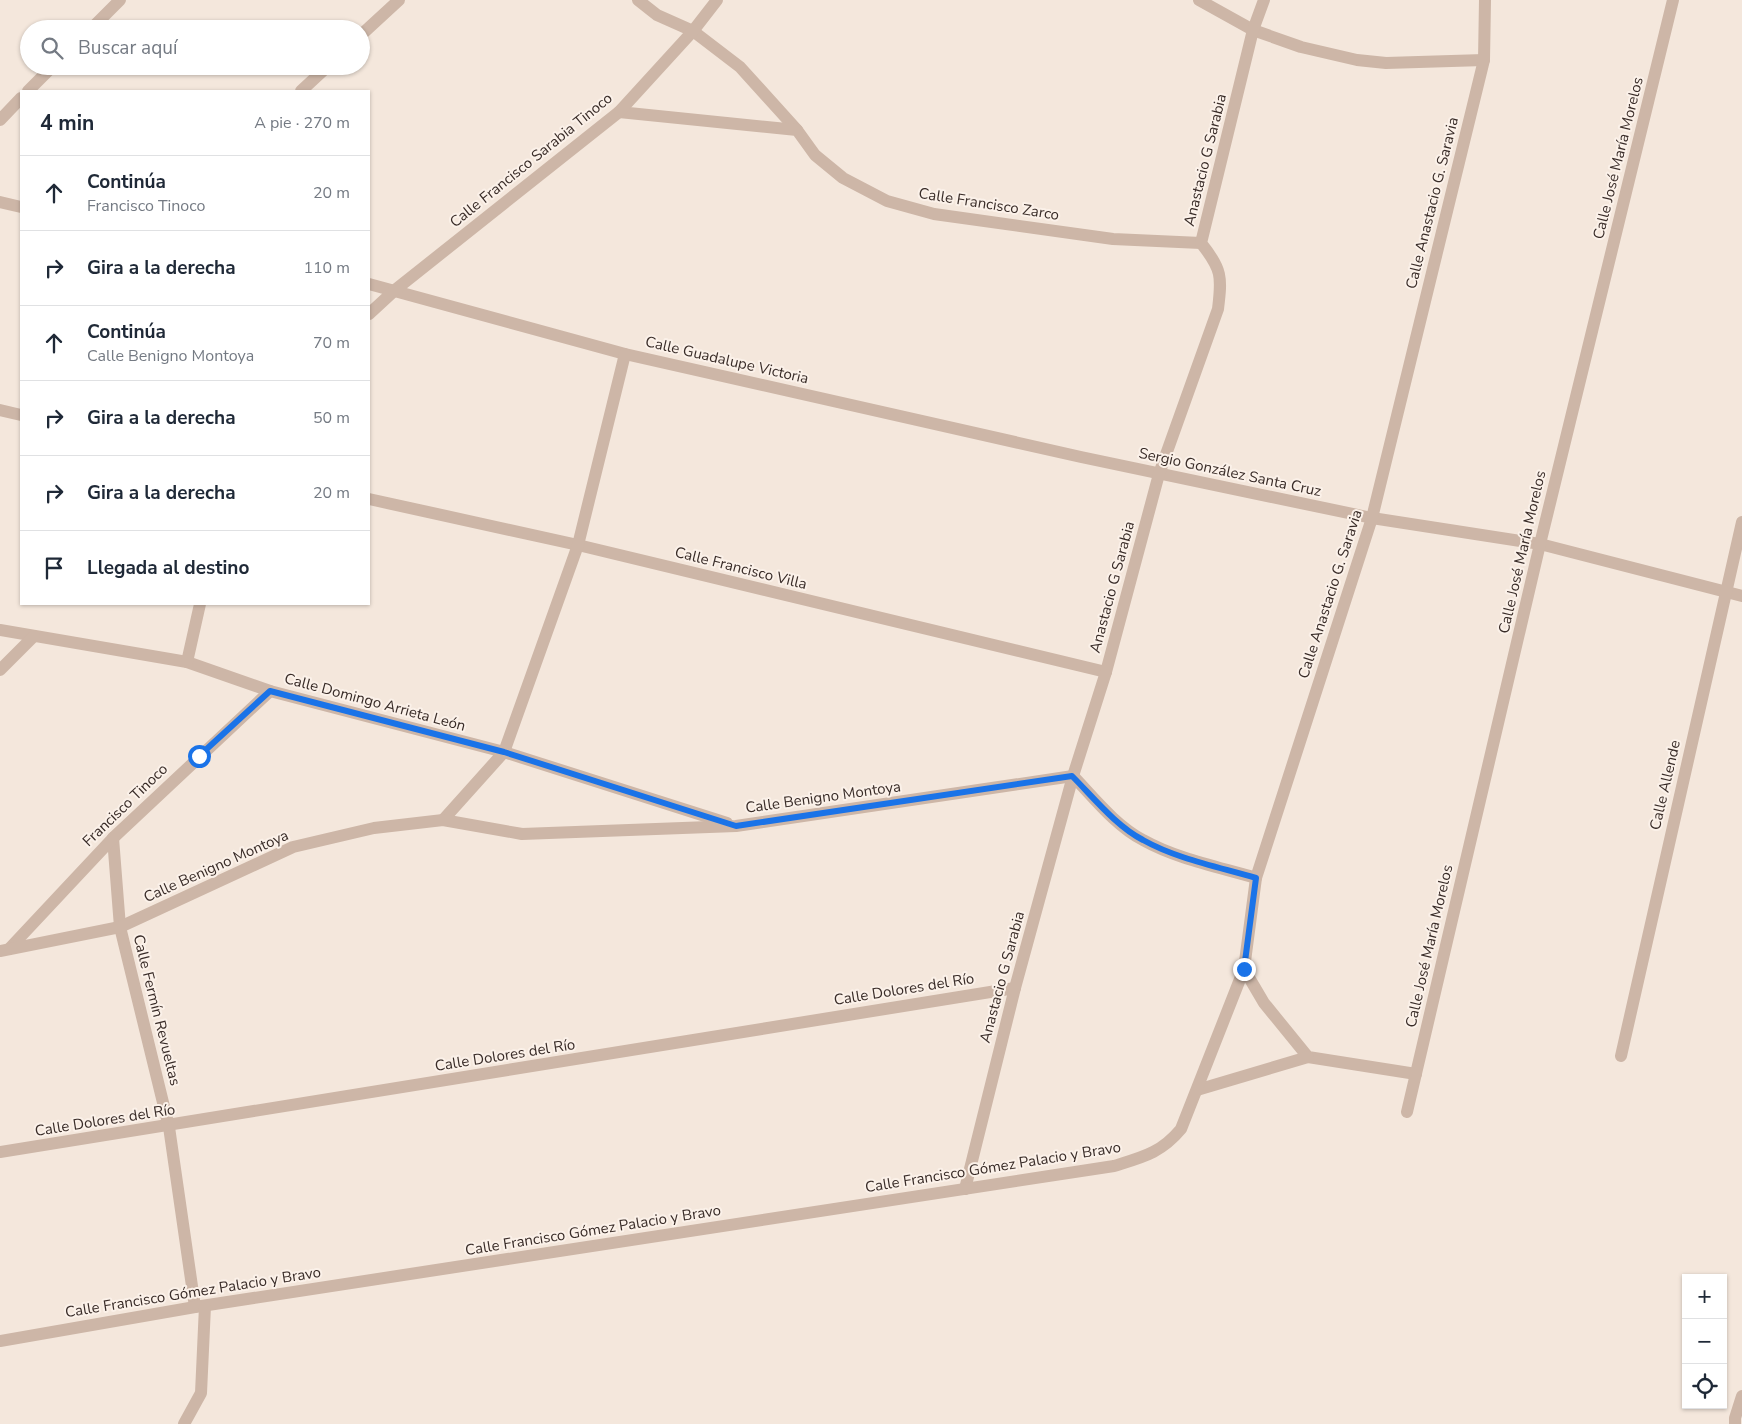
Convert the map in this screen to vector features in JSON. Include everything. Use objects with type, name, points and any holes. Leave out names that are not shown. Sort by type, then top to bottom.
[{"type":"street","points":[[100,20],[120,0]]},
{"type":"street","points":[[370,27],[399,0]]},
{"type":"street","name":"Calle Francisco Zarco","points":[[638,0],[657,15],[693,31],[740,67],[797,130],[815,155],[843,178],[887,201],[934,214],[1113,239],[1201,243]]},
{"type":"street","name":"Calle Francisco Sarabia Tinoco","points":[[395,290],[619,112],[693,31],[717,0]]},
{"type":"street","points":[[1199,0],[1253,30],[1301,47],[1357,60],[1386,63],[1484,60]]},
{"type":"street","name":"Anastacio G Sarabia","points":[[965,1189],[1015,988],[1072,776],[1106,672],[1159,474],[1218,309],[1221,283],[1216,262],[1201,243],[1253,30],[1264,0]]},
{"type":"street","name":"Calle Anastacio G. Saravia","points":[[1181,1129],[1244,969],[1256,878],[1372,518],[1484,60],[1485,0]]},
{"type":"street","name":"Calle José María Morelos","points":[[1407,1112],[1540,544],[1673,0]]},
{"type":"street","points":[[29,90],[44,75]]},
{"type":"street","points":[[302,90],[318,75]]},
{"type":"street","points":[[0,120],[20,99]]},
{"type":"street","points":[[619,112],[797,130]]},
{"type":"street","points":[[0,202],[20,207]]},
{"type":"street","name":"Calle Guadalupe Victoria","points":[[370,284],[626,354],[1081,457]]},
{"type":"street","points":[[370,313],[395,290]]},
{"type":"street","points":[[443,820],[504,752],[578,545],[626,354]]},
{"type":"street","points":[[0,410],[20,415]]},
{"type":"street","name":"Sergio González Santa Cruz","points":[[1081,457],[1372,518],[1540,544],[1742,596]]},
{"type":"street","name":"Calle Francisco Villa","points":[[370,499],[578,545],[1106,672]]},
{"type":"street","name":"Calle Allende","points":[[1621,1056],[1742,522]]},
{"type":"street","points":[[187,662],[200,605]]},
{"type":"street","name":"Calle Domingo Arrieta León","points":[[0,630],[187,662],[270,691],[504,752],[736,826]]},
{"type":"street","points":[[0,670],[34,636]]},
{"type":"street","name":"Francisco Tinoco","points":[[5,950],[113,838],[270,691]]},
{"type":"street","points":[[1072,776],[1122,825],[1142,840],[1168,852],[1256,878]]},
{"type":"street","name":"Calle Benigno Montoya","points":[[5,950],[120,927],[293,847],[374,828],[443,820],[522,834],[736,826],[1072,776]]},
{"type":"street","name":"Calle Fermín Revueltas","points":[[113,838],[120,927],[169,1127],[200,1307],[201,1393],[184,1424]]},
{"type":"street","points":[[1244,969],[1264,1003],[1308,1057]]},
{"type":"street","name":"Calle Dolores del Río","points":[[0,1152],[169,1127],[1015,988]]},
{"type":"street","points":[[1197,1090],[1308,1057],[1416,1074]]},
{"type":"street","name":"Calle Francisco Gómez Palacio y Bravo","points":[[0,1341],[200,1307],[1114,1166],[1151,1155],[1170,1142],[1181,1129]]},
{"type":"street","points":[[1735,1424],[1742,1396]]},
{"type":"route","points":[[199,756],[270,691],[504,752],[736,826],[1072,776],[1122,825],[1142,840],[1168,852],[1256,878],[1244,969]]}]
